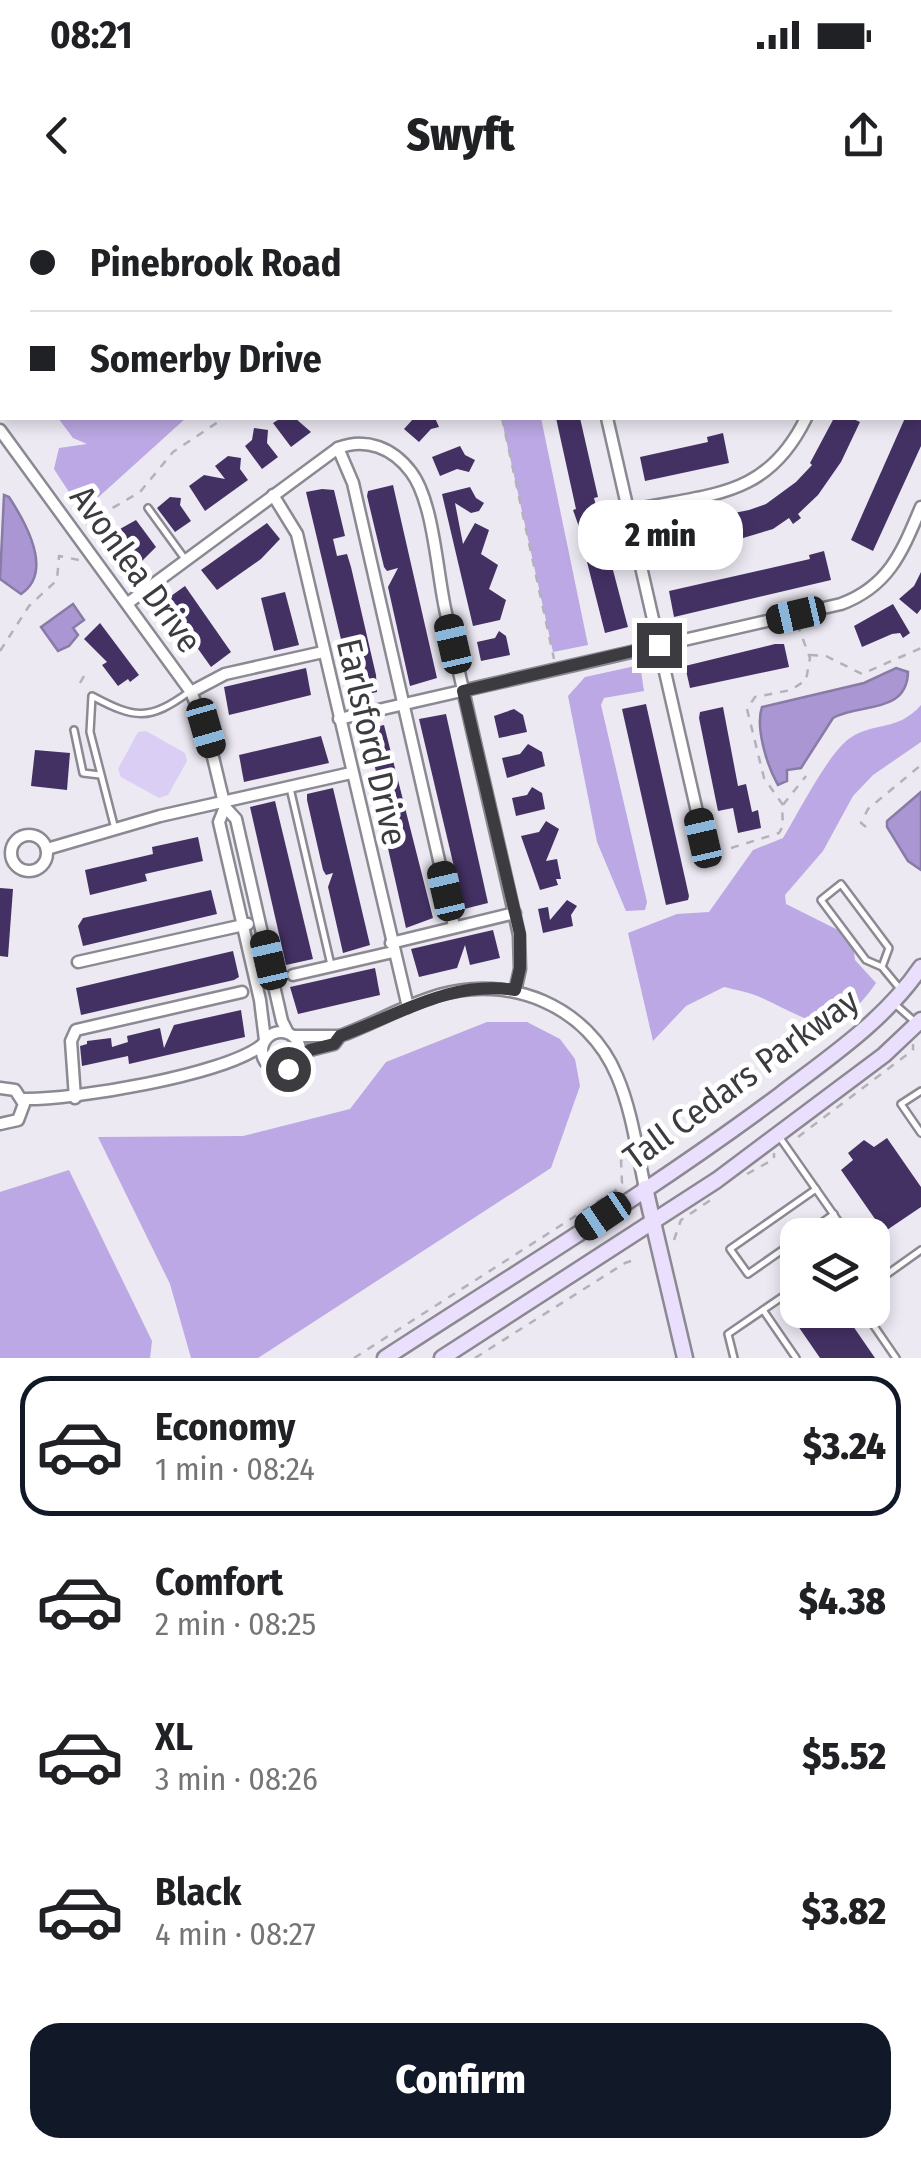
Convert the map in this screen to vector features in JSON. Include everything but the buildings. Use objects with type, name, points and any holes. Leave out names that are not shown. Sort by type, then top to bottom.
[{"type":"main road","name":"Tall Cedars Parkway","points":[[385,1358],[742,1124],[899,998],[921,968]]},
{"type":"main road","name":"Tall Cedars Parkway","points":[[442,1358],[653,1223],[778,1135],[920,1024]]},
{"type":"main road","points":[[645,1188],[685,1358]]},
{"type":"street","points":[[607,420],[703,838],[712,850]]},
{"type":"street","points":[[628,511],[749,484],[780,461],[805,420]]},
{"type":"street","name":"Avonlea Drive","points":[[0,430],[191,692],[206,728],[224,804],[236,819],[282,1020],[290,1035]]},
{"type":"street","points":[[128,603],[338,448],[356,443],[378,446],[412,473],[422,492],[515,914],[521,952],[515,990]]},
{"type":"street","points":[[338,448],[353,483],[454,926]]},
{"type":"street","name":"Earlsford Drive","points":[[273,495],[298,534],[408,1007]]},
{"type":"street","points":[[339,719],[841,604],[879,584],[898,561],[921,508]]},
{"type":"street","points":[[191,692],[225,674],[323,652]]},
{"type":"street","points":[[47,849],[351,773]]},
{"type":"street","name":"Avonlea Drive","points":[[224,804],[219,822],[244,925],[264,1043]]},
{"type":"street","points":[[23,836],[38,838],[47,849],[46,860],[36,870],[20,869],[6,858],[23,836]]},
{"type":"street","points":[[293,975],[454,926],[515,914]]},
{"type":"street","points":[[78,962],[260,921]]},
{"type":"street","points":[[23,1099],[75,1098],[242,1060],[276,1033],[340,1036],[408,1007],[466,990],[515,990],[566,1014],[584,1027],[606,1055],[623,1092],[645,1188]]},
{"type":"street","points":[[75,1098],[70,1041],[76,1030],[242,992]]},
{"type":"street","points":[[290,1035],[300,1052],[296,1062]]},
{"type":"street","points":[[242,1060],[284,1070],[310,1050],[334,1044],[340,1036]]},
{"type":"street","points":[[264,1043],[262,1057],[269,1066]]},
{"type":"street","points":[[0,1088],[16,1090],[23,1099],[24,1110],[18,1120],[0,1124]]},
{"type":"lane","points":[[148,508],[185,559]]},
{"type":"lane","points":[[116,832],[89,721],[92,696],[120,710],[144,715],[168,708],[191,692]]},
{"type":"lane","points":[[74,730],[84,773],[100,775]]},
{"type":"lane","points":[[290,787],[331,965]]},
{"type":"lane","points":[[882,966],[889,948],[840,884],[821,900],[866,960],[882,966],[899,998],[920,1024]]},
{"type":"lane","points":[[921,1091],[901,1104],[921,1133]]},
{"type":"lane","points":[[778,1135],[837,1218]]},
{"type":"lane","points":[[780,1252],[748,1274],[730,1250],[816,1189]]},
{"type":"lane","points":[[828,1218],[834,1214]]},
{"type":"lane","points":[[890,1272],[921,1250]]},
{"type":"lane","points":[[734,1358],[728,1334],[780,1299]]},
{"type":"lane","points":[[764,1310],[796,1358]]},
{"type":"lane","points":[[875,1328],[896,1358]]},
{"type":"path","points":[[84,524],[140,492],[173,452],[221,420]]},
{"type":"path","points":[[502,420],[554,659]]},
{"type":"path","points":[[0,651],[29,606],[57,580],[60,556],[79,560]]},
{"type":"path","points":[[784,804],[764,778],[747,708],[754,697],[802,684],[810,671],[796,615]]},
{"type":"path","points":[[809,655],[826,656],[862,674],[920,648]]},
{"type":"path","points":[[80,683],[84,676]]},
{"type":"path","points":[[866,828],[861,823],[868,808],[921,765]]},
{"type":"path","points":[[731,848],[779,833],[784,804],[806,776]]},
{"type":"path","points":[[794,1136],[800,1138],[913,1050],[914,1042]]},
{"type":"path","points":[[746,1175],[774,1158],[774,1152]]},
{"type":"path","points":[[354,1358],[616,1190],[622,1183],[621,1160],[626,1156]]},
{"type":"path","points":[[674,1240],[681,1220],[716,1196]]},
{"type":"path","points":[[476,1358],[624,1262],[637,1259]]},
{"type":"shaded area","points":[[60,420],[184,420],[82,512],[54,469],[59,448],[87,444],[73,438]]},
{"type":"shaded area","points":[[541,420],[588,645],[553,652],[502,421]]},
{"type":"shaded area","points":[[4,495],[23,520],[34,547],[35,573],[31,585],[21,594],[0,579]]},
{"type":"shaded area","points":[[73,604],[84,620],[73,628],[78,635],[69,646],[58,651],[41,627]]},
{"type":"shaded area","points":[[640,665],[644,691],[604,698],[601,705],[647,902],[645,910],[626,911],[597,842],[568,696],[585,677]]},
{"type":"shaded area","points":[[896,668],[908,672],[906,686],[899,695],[879,706],[833,718],[801,768],[787,770],[787,781],[778,785],[763,746],[762,707],[864,683]]},
{"type":"shaded area","points":[[921,705],[921,742],[873,775],[853,796],[823,851],[785,895],[786,904],[852,937],[855,960],[876,983],[861,1002],[836,1021],[824,1022],[724,987],[686,1006],[653,1041],[628,933],[677,914],[709,912],[753,850],[783,838],[841,746],[860,733],[903,719]]},
{"type":"shaded area","points":[[146,731],[185,753],[187,761],[168,795],[159,798],[121,777],[118,769],[138,732]]},
{"type":"shaded area","points":[[921,792],[921,870],[908,861],[887,821]]},
{"type":"shaded area","points":[[487,1022],[527,1022],[560,1039],[575,1059],[580,1086],[551,1168],[258,1358],[191,1358],[170,1284],[98,1137],[243,1136],[350,1109],[386,1062]]},
{"type":"shaded area","points":[[69,1170],[152,1341],[150,1358],[0,1358],[0,1192]]},
{"type":"route","points":[[288,1069],[310,1050],[334,1044],[340,1036],[432,997],[476,988],[515,990],[520,968],[520,934],[463,691],[659,645]]}]
